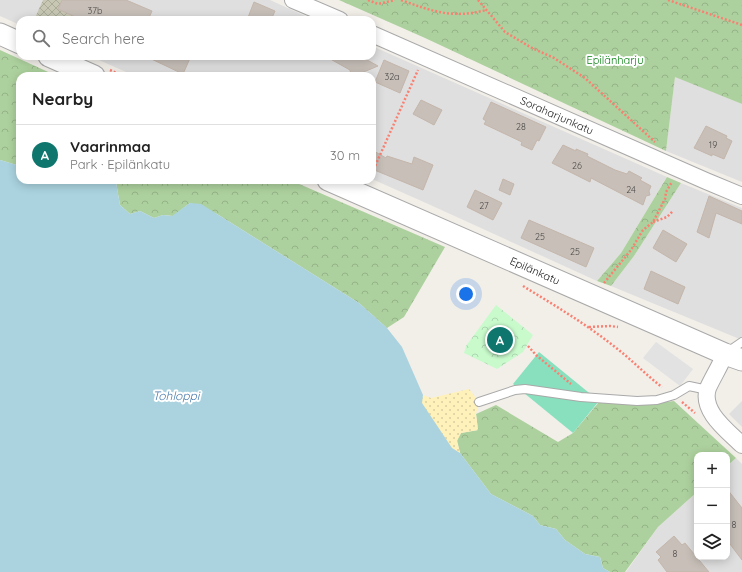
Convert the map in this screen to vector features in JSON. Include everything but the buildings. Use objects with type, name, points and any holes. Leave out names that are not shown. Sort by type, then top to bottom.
[{"type":"street","points":[[293,0],[331,16]]},
{"type":"street","points":[[0,34],[16,41]]},
{"type":"street","name":"Soraharjunkatu","points":[[376,36],[742,196]]},
{"type":"street","points":[[58,60],[85,72]]},
{"type":"street","name":"Epilänkatu","points":[[337,184],[733,357]]},
{"type":"street","points":[[733,357],[708,390],[708,399],[711,411],[715,418],[742,445]]},
{"type":"lane","points":[[733,357],[742,342]]},
{"type":"lane","points":[[479,402],[515,390],[525,389],[587,398],[637,401],[657,400],[674,395],[689,386],[708,390]]},
{"type":"path","points":[[368,0],[378,4],[395,0]]},
{"type":"path","points":[[401,0],[428,10],[456,15],[486,10]]},
{"type":"path","points":[[478,0],[505,32],[532,48],[554,58],[585,78],[648,135]]},
{"type":"path","points":[[668,0],[742,25]]},
{"type":"path","points":[[376,164],[412,84]]},
{"type":"path","points":[[653,222],[665,199],[666,192],[680,170]]},
{"type":"path","points":[[601,287],[631,250],[643,230],[653,222],[667,217],[673,211]]},
{"type":"path","points":[[519,283],[589,328],[616,348],[646,375],[674,395],[700,418]]},
{"type":"path","points":[[528,346],[536,355],[587,398]]},
{"type":"shaded area","points":[[0,0],[270,0],[305,16],[16,16],[16,23],[0,16]]},
{"type":"shaded area","points":[[43,0],[114,0],[108,16],[36,16]]},
{"type":"shaded area","points":[[376,48],[667,177],[621,253],[597,281],[376,181],[376,72],[126,72],[99,60],[376,60]]},
{"type":"shaded area","points":[[675,76],[742,104],[742,182],[666,151]]},
{"type":"shaded area","points":[[681,183],[742,208],[742,340],[611,286],[634,256]]},
{"type":"shaded area","points":[[656,342],[693,369],[680,386],[643,358]]},
{"type":"shaded area","points":[[742,401],[742,427],[729,414]]},
{"type":"shaded area","points":[[736,458],[742,464],[742,572],[626,572],[658,527],[694,495],[694,560],[730,560],[730,463]]},
{"type":"green space","name":"Epilänharju","points":[[339,0],[742,0],[742,104],[675,77],[666,151]]},
{"type":"green space","points":[[0,50],[16,57],[16,60],[22,60],[48,72],[16,72],[16,165],[0,160]]},
{"type":"green space","points":[[667,177],[681,183],[634,256],[611,286],[597,281],[621,253]]},
{"type":"green space","points":[[116,184],[299,184],[445,247],[404,317],[387,328],[359,303],[217,214],[190,203],[173,216],[163,215],[154,218],[140,211],[130,214],[120,205]]},
{"type":"green space","points":[[496,305],[533,335],[523,352],[497,369],[464,353],[466,346]]},
{"type":"green space","points":[[539,352],[599,401],[573,433],[513,384]]},
{"type":"green space","points":[[674,401],[729,452],[694,452],[694,495],[658,527],[625,572],[610,572],[603,568],[600,557],[585,554],[565,540],[556,529],[540,525],[533,516],[491,494],[460,453],[457,440],[461,433],[478,430],[476,414],[496,405],[558,442],[573,433],[599,402],[642,405]]},
{"type":"green space","points":[[730,452],[736,458],[730,463]]},
{"type":"sand","points":[[469,389],[479,402],[476,414],[478,430],[461,433],[457,441],[460,453],[452,448],[421,403],[423,395],[431,398]]},
{"type":"water","name":"Tohloppi","points":[[0,160],[16,165],[16,184],[116,184],[120,205],[130,214],[140,211],[154,218],[163,215],[172,216],[190,203],[201,204],[359,303],[387,328],[402,347],[423,395],[422,403],[452,448],[460,453],[491,494],[533,516],[540,525],[556,529],[565,540],[585,554],[600,557],[603,568],[610,572],[0,572]]},
{"type":"place","name":"Vaarinmaa","points":[[500,340]]}]
